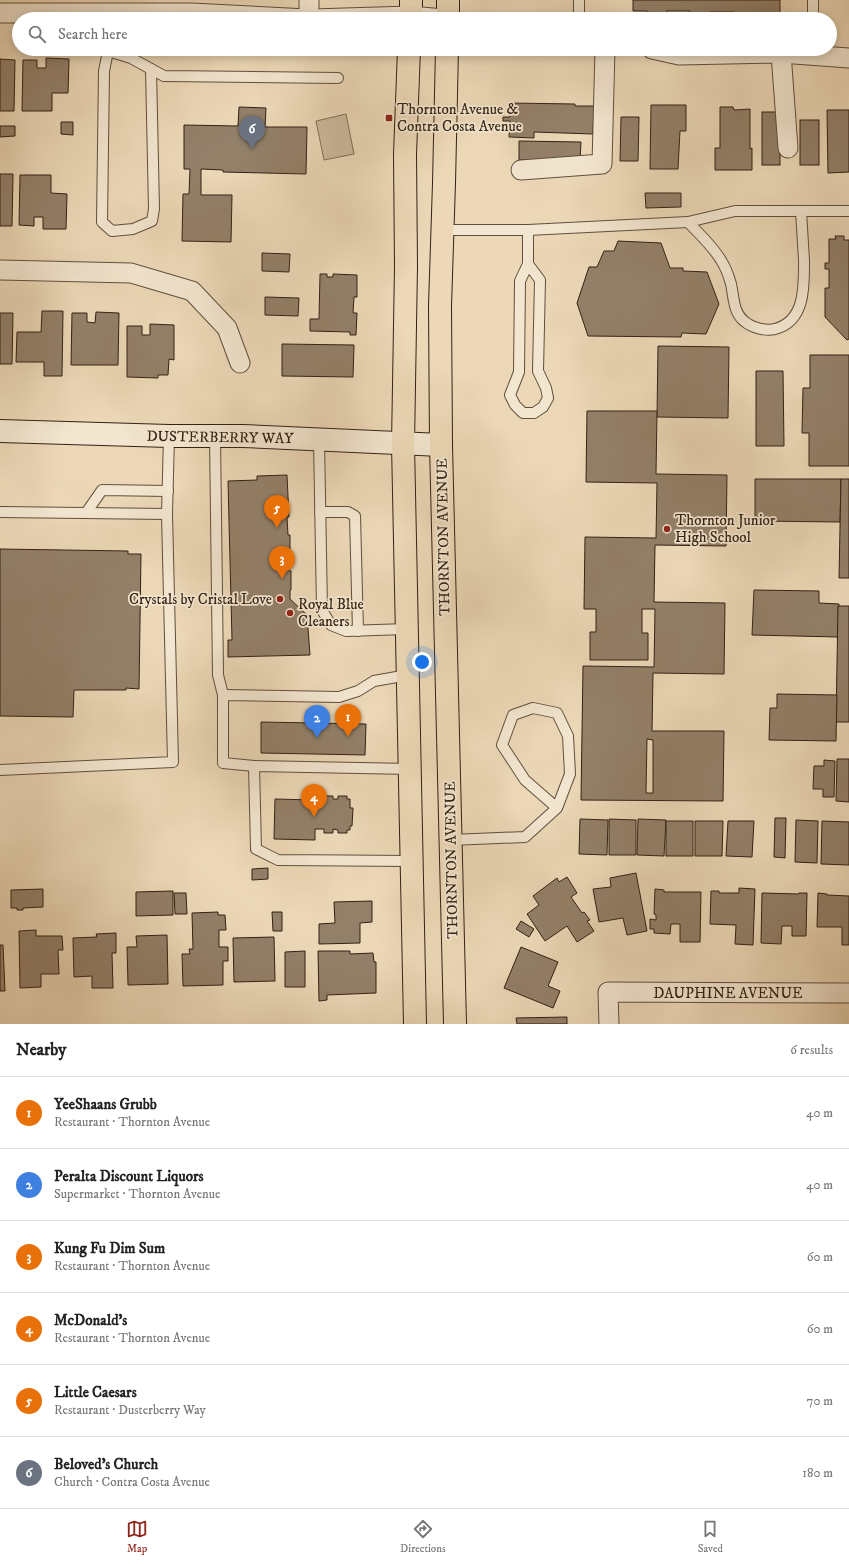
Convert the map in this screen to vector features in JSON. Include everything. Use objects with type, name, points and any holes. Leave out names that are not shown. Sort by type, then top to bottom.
[{"type":"main road","points":[[448,0],[448,12]]},
{"type":"main road","points":[[409,56],[405,154],[406,266],[403,444],[415,1024]]},
{"type":"main road","name":"THORNTON AVENUE","points":[[447,56],[440,306],[441,445],[455,1024]]},
{"type":"main road","name":"DUSTERBERRY WAY","points":[[0,431],[215,436],[441,445]]},
{"type":"street","points":[[309,0],[310,12]]},
{"type":"street","points":[[149,12],[191,7],[241,12]]},
{"type":"street","points":[[0,13],[12,13]]},
{"type":"street","points":[[837,55],[849,56]]},
{"type":"street","points":[[521,170],[602,164],[605,56]]},
{"type":"street","points":[[781,56],[788,148]]},
{"type":"street","points":[[0,270],[131,273],[192,291],[227,328],[240,363]]},
{"type":"street","name":"DAUPHINE AVENUE","points":[[609,1024],[608,992],[849,993]]},
{"type":"lane","points":[[579,0],[579,12]]},
{"type":"lane","points":[[813,0],[813,12]]},
{"type":"lane","points":[[107,56],[104,71],[102,222],[112,231],[133,229],[152,221],[154,209],[151,69]]},
{"type":"lane","points":[[125,56],[164,76],[338,78]]},
{"type":"lane","points":[[442,230],[528,230],[688,222],[735,211],[849,211]]},
{"type":"lane","points":[[688,222],[708,243],[722,261],[731,283],[734,305],[743,320],[757,329],[773,330],[784,326],[795,316],[801,304],[804,286],[801,211]]},
{"type":"lane","points":[[528,230],[528,264],[520,281],[520,372],[510,395],[515,405],[523,413],[534,413],[543,407],[548,398],[546,388],[538,371],[540,280],[528,264]]},
{"type":"lane","points":[[0,770],[173,762],[167,514],[169,436]]},
{"type":"lane","points":[[215,436],[218,675],[223,695],[223,763],[254,766],[410,769]]},
{"type":"lane","points":[[319,440],[322,610],[331,625],[346,631],[407,629]]},
{"type":"lane","points":[[86,513],[102,490],[168,491]]},
{"type":"lane","points":[[0,512],[167,514]]},
{"type":"lane","points":[[320,512],[348,512],[355,516],[358,631]]},
{"type":"lane","points":[[223,695],[339,697],[358,691],[374,681],[408,675]]},
{"type":"lane","points":[[450,840],[525,837],[557,808],[570,774],[568,736],[557,713],[533,708],[513,715],[502,745],[525,780],[557,808]]},
{"type":"lane","points":[[254,766],[256,849],[278,860],[412,861]]},
{"type":"shaded area","points":[[346,114],[354,154],[324,160],[316,121]]},
{"type":"building","points":[[633,0],[780,0],[780,12],[633,11]]},
{"type":"building","points":[[46,58],[69,59],[68,93],[52,93],[52,111],[22,111],[23,60],[37,60],[37,68],[46,68]]},
{"type":"building","points":[[0,59],[15,60],[14,111],[0,111]]},
{"type":"building","points":[[510,103],[575,104],[575,106],[594,106],[593,134],[534,132],[534,138],[509,137],[510,121],[503,121],[503,117],[510,117]]},
{"type":"building","points":[[651,105],[686,105],[686,131],[680,131],[678,169],[650,169]]},
{"type":"building","points":[[239,107],[266,108],[265,127],[307,127],[306,174],[223,172],[223,170],[201,169],[201,195],[232,195],[231,242],[182,241],[183,194],[189,194],[190,169],[184,169],[184,125],[238,126]]},
{"type":"building","points":[[720,107],[733,107],[734,110],[750,109],[750,149],[752,148],[752,170],[715,170],[715,148],[720,148]]},
{"type":"building","points":[[827,110],[849,110],[849,172],[828,173]]},
{"type":"building","points":[[762,112],[780,112],[780,165],[762,165]]},
{"type":"building","points":[[621,117],[639,117],[638,161],[620,161]]},
{"type":"building","points":[[800,120],[819,120],[819,165],[800,165]]},
{"type":"building","points":[[61,122],[73,122],[73,135],[61,134]]},
{"type":"building","points":[[0,126],[15,126],[15,136],[0,137]]},
{"type":"building","points":[[519,141],[581,142],[580,161],[519,160]]},
{"type":"building","points":[[0,174],[13,174],[12,226],[0,226]]},
{"type":"building","points":[[20,175],[51,175],[51,193],[67,194],[66,229],[43,229],[43,217],[34,217],[34,226],[19,225]]},
{"type":"building","points":[[645,193],[681,193],[681,207],[646,208]]},
{"type":"building","points":[[835,236],[844,236],[844,240],[849,240],[849,339],[847,340],[825,317],[825,288],[829,288],[829,269],[825,269],[825,263],[829,263],[829,239],[836,239]]},
{"type":"building","points":[[618,241],[661,243],[670,268],[683,268],[683,271],[707,272],[719,304],[706,334],[682,333],[681,337],[588,336],[577,303],[589,267],[597,267],[604,251],[614,251]]},
{"type":"building","points":[[262,253],[290,254],[289,272],[262,271]]},
{"type":"building","points":[[320,274],[327,274],[327,277],[333,277],[333,274],[357,275],[357,297],[354,297],[353,313],[357,313],[356,335],[350,335],[350,332],[310,331],[310,319],[319,319]]},
{"type":"building","points":[[265,297],[299,298],[298,316],[265,315]]},
{"type":"building","points":[[42,311],[63,311],[62,376],[44,376],[44,362],[16,362],[17,332],[41,332]]},
{"type":"building","points":[[96,312],[119,313],[118,365],[71,365],[72,313],[87,313],[87,322],[95,323]]},
{"type":"building","points":[[0,313],[13,313],[12,364],[0,364]]},
{"type":"building","points":[[150,324],[174,325],[174,360],[169,359],[168,375],[158,375],[158,378],[127,377],[127,326],[142,326],[142,335],[150,335]]},
{"type":"building","points":[[282,344],[354,345],[353,377],[282,376]]},
{"type":"building","points":[[658,346],[729,347],[728,418],[657,417]]},
{"type":"building","points":[[810,355],[849,355],[849,466],[809,466],[809,433],[802,433],[803,388],[810,388]]},
{"type":"building","points":[[756,371],[783,371],[784,446],[756,446]]},
{"type":"building","points":[[587,411],[657,411],[656,474],[727,475],[726,546],[655,545],[654,602],[725,603],[724,674],[653,673],[652,731],[724,731],[723,801],[581,800],[583,666],[654,667],[655,609],[642,609],[642,633],[648,633],[648,660],[590,660],[590,632],[596,632],[596,609],[584,609],[585,537],[656,538],[657,483],[586,482]],"holes":[[[647,739],[653,740],[653,793],[646,793]]]},
{"type":"building","points":[[287,475],[289,517],[287,517],[288,535],[290,535],[289,571],[291,571],[290,599],[307,615],[310,655],[228,657],[228,640],[232,640],[228,481],[257,480],[257,476]]},
{"type":"building","points":[[755,479],[841,479],[840,522],[755,521]]},
{"type":"building","points":[[841,479],[849,479],[849,578],[839,578]]},
{"type":"building","points":[[0,549],[128,551],[128,554],[141,554],[139,689],[74,690],[73,717],[0,716]]},
{"type":"building","points":[[754,590],[819,591],[819,603],[839,604],[838,637],[752,635]]},
{"type":"building","points":[[838,606],[849,606],[849,722],[836,722]]},
{"type":"building","points":[[777,694],[837,695],[836,741],[769,740],[770,708],[777,708]]},
{"type":"building","points":[[261,722],[366,724],[365,755],[261,753]]},
{"type":"building","points":[[837,759],[849,759],[849,802],[836,801]]},
{"type":"building","points":[[824,760],[835,761],[834,797],[823,797],[823,789],[813,789],[814,766],[824,766]]},
{"type":"building","points":[[315,796],[324,798],[324,796],[333,796],[333,799],[338,799],[338,796],[347,796],[347,799],[350,799],[350,808],[353,808],[352,826],[350,826],[350,830],[347,830],[347,833],[338,833],[338,830],[333,829],[333,833],[324,833],[324,829],[315,829],[315,840],[274,839],[275,799],[313,800]]},
{"type":"building","points":[[775,818],[786,818],[785,858],[774,857]]},
{"type":"building","points":[[580,819],[608,820],[607,855],[579,854]]},
{"type":"building","points":[[609,819],[636,820],[636,855],[609,855]]},
{"type":"building","points":[[638,819],[666,820],[664,856],[637,855]]},
{"type":"building","points":[[796,820],[818,821],[817,863],[795,862]]},
{"type":"building","points":[[666,821],[693,821],[693,856],[666,856]]},
{"type":"building","points":[[695,821],[723,821],[722,856],[695,856]]},
{"type":"building","points":[[728,821],[754,821],[752,857],[726,856]]},
{"type":"building","points":[[822,821],[849,822],[849,865],[821,864]]},
{"type":"building","points":[[268,868],[268,879],[252,880],[252,869]]},
{"type":"building","points":[[636,873],[647,931],[627,935],[623,918],[599,922],[593,889],[611,887],[610,878]]},
{"type":"building","points":[[567,877],[577,893],[571,897],[582,913],[584,912],[590,920],[587,921],[594,931],[577,942],[567,926],[545,941],[527,914],[539,905],[533,896],[557,878],[559,882]]},
{"type":"building","points":[[739,888],[755,889],[753,945],[735,944],[736,925],[710,924],[711,891],[719,891],[719,893],[739,893]]},
{"type":"building","points":[[43,889],[43,907],[23,908],[23,910],[11,908],[11,890]]},
{"type":"building","points":[[655,889],[664,890],[664,892],[701,892],[700,942],[680,942],[680,924],[671,924],[670,934],[654,933],[654,929],[650,929],[650,919],[656,920],[656,915],[654,914]]},
{"type":"building","points":[[173,891],[173,915],[136,916],[136,892]]},
{"type":"building","points":[[174,893],[186,893],[187,914],[175,914]]},
{"type":"building","points":[[762,893],[807,893],[806,936],[792,936],[792,926],[782,926],[781,944],[761,943]]},
{"type":"building","points":[[818,893],[849,896],[849,945],[842,945],[842,927],[817,927]]},
{"type":"building","points":[[372,901],[372,922],[360,923],[360,943],[319,944],[319,924],[335,923],[334,902]]},
{"type":"building","points":[[218,912],[218,915],[225,915],[226,930],[219,930],[219,947],[228,947],[228,961],[223,961],[223,985],[183,986],[182,954],[190,954],[189,949],[193,949],[192,913]]},
{"type":"building","points":[[272,912],[282,912],[282,931],[273,931]]},
{"type":"building","points":[[521,921],[534,929],[529,937],[516,929]]},
{"type":"building","points":[[36,930],[36,936],[62,936],[63,950],[58,950],[59,974],[41,974],[41,987],[20,988],[19,931]]},
{"type":"building","points":[[116,933],[116,953],[112,953],[113,988],[92,988],[92,976],[74,977],[73,938],[97,937],[96,934]]},
{"type":"building","points":[[167,935],[168,984],[128,985],[127,947],[137,947],[136,936]]},
{"type":"building","points":[[274,937],[275,981],[234,982],[233,938]]},
{"type":"building","points":[[0,945],[3,945],[5,991],[0,991]]},
{"type":"building","points":[[521,947],[558,962],[548,986],[560,991],[553,1008],[504,988]]},
{"type":"building","points":[[305,951],[305,987],[285,987],[285,952]]},
{"type":"building","points":[[318,951],[350,951],[350,954],[373,953],[374,962],[376,962],[376,993],[327,995],[327,1000],[319,1001]]},
{"type":"building","points":[[567,1017],[567,1024],[517,1024],[516,1018]]},
{"type":"place","name":"Thornton Avenue & Contra Costa Avenue","points":[[389,118]]},
{"type":"place","name":"Beloved's Church","points":[[252,149]]},
{"type":"place","name":"Little Caesars","points":[[277,528]]},
{"type":"place","name":"Thornton Junior High School","points":[[667,529]]},
{"type":"place","name":"Kung Fu Dim Sum","points":[[282,579]]},
{"type":"place","name":"Crystals by Cristal Love","points":[[280,599]]},
{"type":"place","name":"Royal Blue Cleaners","points":[[290,613]]},
{"type":"place","name":"YeeShaans Grubb","points":[[348,737]]},
{"type":"place","name":"Peralta Discount Liquors","points":[[317,738]]},
{"type":"place","name":"McDonald's","points":[[314,817]]}]
